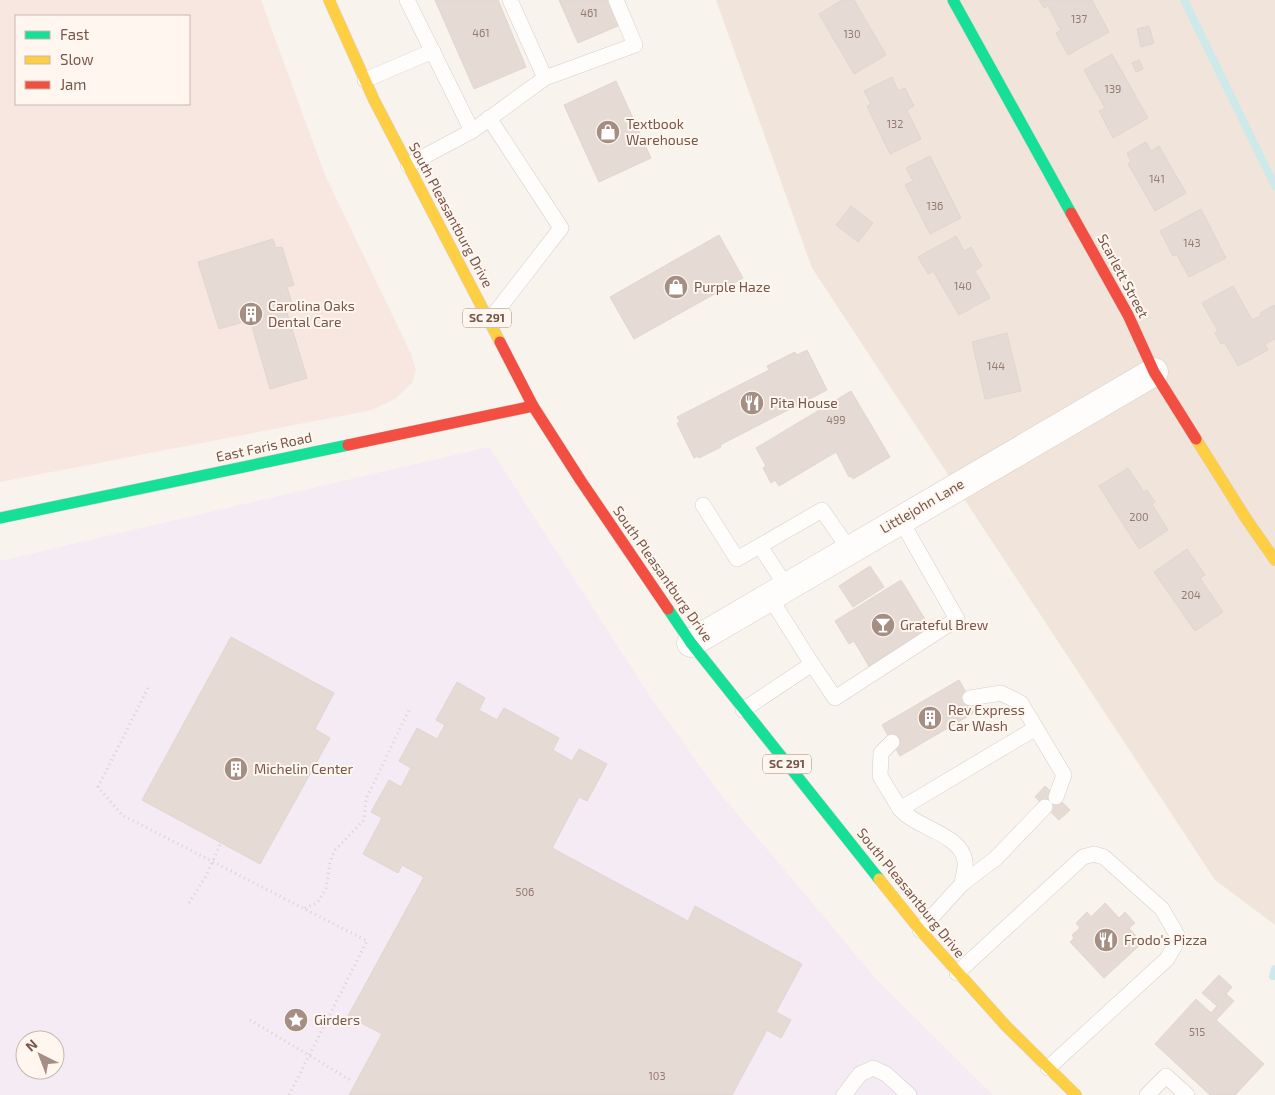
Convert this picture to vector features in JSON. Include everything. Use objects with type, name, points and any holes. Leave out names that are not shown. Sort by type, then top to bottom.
[{"type":"main road","name":"South Pleasantburg Drive","points":[[329,0],[365,80],[533,406],[690,643],[920,930],[1006,1026],[1076,1095]]},
{"type":"main road","name":"Scarlett Street","points":[[953,0],[1128,315],[1154,372],[1247,520],[1275,560]]},
{"type":"main road","name":"East Faris Road","points":[[0,518],[533,406]]},
{"type":"street","name":"Littlejohn Lane","points":[[690,643],[1154,372]]},
{"type":"lane","points":[[407,0],[472,131]]},
{"type":"lane","points":[[510,0],[545,78]]},
{"type":"lane","points":[[408,165],[472,131],[545,78],[635,45],[616,0]]},
{"type":"lane","points":[[365,80],[433,51]]},
{"type":"lane","points":[[489,118],[561,228],[489,321]]},
{"type":"lane","points":[[703,506],[737,559],[822,510],[849,549]]},
{"type":"lane","points":[[760,546],[778,591],[812,664],[835,698],[957,619],[900,519]]},
{"type":"lane","points":[[743,710],[812,664]]},
{"type":"lane","points":[[920,930],[962,884],[996,858],[1051,802],[1064,775],[1021,703],[1001,693],[970,698]]},
{"type":"lane","points":[[900,809],[1036,728]]},
{"type":"lane","points":[[892,742],[882,753],[880,776],[907,817],[947,838],[961,849],[965,861],[962,884]]},
{"type":"lane","points":[[957,972],[1083,857],[1094,854],[1104,857],[1162,909],[1177,935],[1167,959],[1048,1068]]},
{"type":"lane","points":[[844,1095],[860,1074],[873,1068],[886,1074],[909,1095]]},
{"type":"lane","points":[[1147,1095],[1166,1076],[1187,1095]]},
{"type":"path","points":[[148,688],[98,787],[122,815],[367,940],[289,1095]]},
{"type":"path","points":[[304,908],[317,903],[326,889],[330,862],[335,850],[364,820],[366,799],[409,710]]},
{"type":"path","points":[[189,903],[212,862],[220,843]]},
{"type":"path","points":[[250,1020],[310,1054],[352,1082]]},
{"type":"shaded area","points":[[0,0],[261,0],[325,175],[411,354],[416,370],[412,383],[395,399],[372,410],[0,482]]},
{"type":"shaded area","points":[[716,0],[1275,0],[1275,925],[1215,880],[812,268]]},
{"type":"shaded area","points":[[489,447],[651,698],[718,791],[876,979],[993,1095],[0,1095],[0,561]]},
{"type":"building","points":[[435,0],[498,0],[526,67],[474,89]]},
{"type":"building","points":[[559,0],[609,0],[620,25],[578,43]]},
{"type":"building","points":[[842,0],[854,0],[886,55],[854,74],[819,14]]},
{"type":"building","points":[[1039,0],[1092,0],[1109,32],[1068,55],[1056,33],[1061,30],[1048,6],[1044,8]]},
{"type":"building","points":[[1149,26],[1154,43],[1141,47],[1137,29]]},
{"type":"building","points":[[1112,54],[1148,118],[1113,138],[1099,111],[1105,108],[1084,70]]},
{"type":"building","points":[[1139,60],[1143,69],[1136,72],[1132,63]]},
{"type":"building","points":[[892,77],[898,91],[905,88],[914,106],[907,110],[921,139],[890,154],[867,106],[871,104],[864,91]]},
{"type":"building","name":"Textbook Warehouse","points":[[616,81],[651,158],[599,182],[564,105]]},
{"type":"building","points":[[1146,142],[1151,151],[1159,146],[1186,193],[1155,211],[1128,164],[1131,162],[1127,153]]},
{"type":"building","points":[[930,156],[961,218],[930,234],[905,185],[913,181],[906,168]]},
{"type":"building","points":[[851,206],[873,223],[858,242],[836,225]]},
{"type":"building","points":[[1201,209],[1226,258],[1189,277],[1177,255],[1173,256],[1160,231]]},
{"type":"building","name":"Purple Haze","points":[[719,235],[743,278],[634,339],[610,297]]},
{"type":"building","points":[[956,236],[964,251],[971,247],[982,266],[975,271],[990,298],[959,315],[933,271],[928,274],[918,257]]},
{"type":"building","name":"Carolina Oaks Dental Care","points":[[273,239],[276,248],[282,247],[294,285],[287,287],[293,307],[286,309],[307,378],[270,389],[250,320],[219,329],[198,262]]},
{"type":"building","points":[[1233,286],[1252,320],[1262,315],[1260,313],[1274,305],[1275,307],[1275,339],[1265,344],[1268,350],[1238,366],[1225,343],[1221,344],[1215,333],[1218,331],[1202,303]]},
{"type":"building","points":[[1007,333],[1021,391],[985,399],[972,342]]},
{"type":"building","name":"Pita House","points":[[807,350],[827,390],[720,445],[721,447],[699,458],[698,456],[694,458],[677,423],[680,422],[677,417],[769,370],[767,366],[795,352],[797,355]]},
{"type":"building","points":[[851,391],[890,457],[853,479],[851,476],[849,477],[836,452],[779,486],[775,480],[771,483],[763,468],[766,466],[756,448]]},
{"type":"building","points":[[1128,468],[1144,492],[1147,490],[1155,502],[1152,504],[1168,530],[1139,549],[1099,486]]},
{"type":"building","points":[[1187,549],[1205,575],[1200,578],[1223,612],[1195,631],[1154,572]]},
{"type":"building","points":[[870,566],[884,587],[853,607],[839,586]]},
{"type":"building","name":"Grateful Brew","points":[[901,580],[931,629],[870,668],[854,641],[849,644],[835,621]]},
{"type":"building","name":"Michelin Center","points":[[231,637],[334,693],[315,729],[330,738],[260,864],[142,800]]},
{"type":"building","name":"Rev Express Car Wash","points":[[959,680],[977,711],[900,756],[882,725]]},
{"type":"building","points":[[457,682],[485,698],[479,710],[497,720],[504,708],[559,738],[553,750],[572,761],[579,749],[607,764],[587,801],[579,797],[552,848],[688,921],[695,906],[802,964],[776,1012],[791,1020],[781,1038],[767,1030],[732,1095],[349,1095],[382,1034],[348,1016],[424,877],[402,865],[398,873],[363,854],[382,818],[371,812],[389,780],[401,787],[411,768],[399,761],[417,728],[437,739],[445,725],[436,720]]},
{"type":"building","points":[[1045,786],[1070,810],[1059,820],[1035,797]]},
{"type":"building","name":"Frodo's Pizza","points":[[1105,903],[1119,918],[1125,912],[1135,923],[1129,928],[1142,943],[1104,978],[1070,942],[1074,938],[1072,935],[1080,928],[1076,923],[1087,912],[1091,917]]},
{"type":"building","points":[[1219,975],[1232,987],[1226,994],[1234,1001],[1216,1020],[1264,1064],[1235,1095],[1210,1095],[1155,1044],[1196,999],[1211,1013],[1217,1006],[1202,993]]},
{"type":"waterway","points":[[1184,0],[1275,186]]},
{"type":"waterway","points":[[1273,976],[1275,969]]},
{"type":"traffic: fast","points":[[953,0],[1071,213]]},
{"type":"traffic: fast","points":[[0,518],[348,445]]},
{"type":"traffic: fast","points":[[668,609],[691,643],[879,879]]},
{"type":"traffic: slow","points":[[329,0],[374,100],[500,342]]},
{"type":"traffic: slow","points":[[1196,439],[1247,520],[1275,560]]},
{"type":"traffic: slow","points":[[879,879],[920,930],[1006,1026],[1076,1095]]},
{"type":"traffic: jam","points":[[1071,213],[1128,315],[1154,372],[1196,439]]},
{"type":"traffic: jam","points":[[500,342],[533,406],[581,481],[668,609]]},
{"type":"traffic: jam","points":[[348,445],[533,406]]},
{"type":"place","name":"Textbook Warehouse","points":[[608,132]]},
{"type":"place","name":"Purple Haze","points":[[676,287]]},
{"type":"place","name":"Carolina Oaks Dental Care","points":[[251,314]]},
{"type":"place","name":"Pita House","points":[[752,403]]},
{"type":"place","name":"Grateful Brew","points":[[883,625]]},
{"type":"place","name":"Rev Express Car Wash","points":[[930,718]]},
{"type":"place","name":"Michelin Center","points":[[236,769]]},
{"type":"place","name":"Frodo's Pizza","points":[[1106,940]]},
{"type":"place","name":"Girders","points":[[296,1020]]}]
